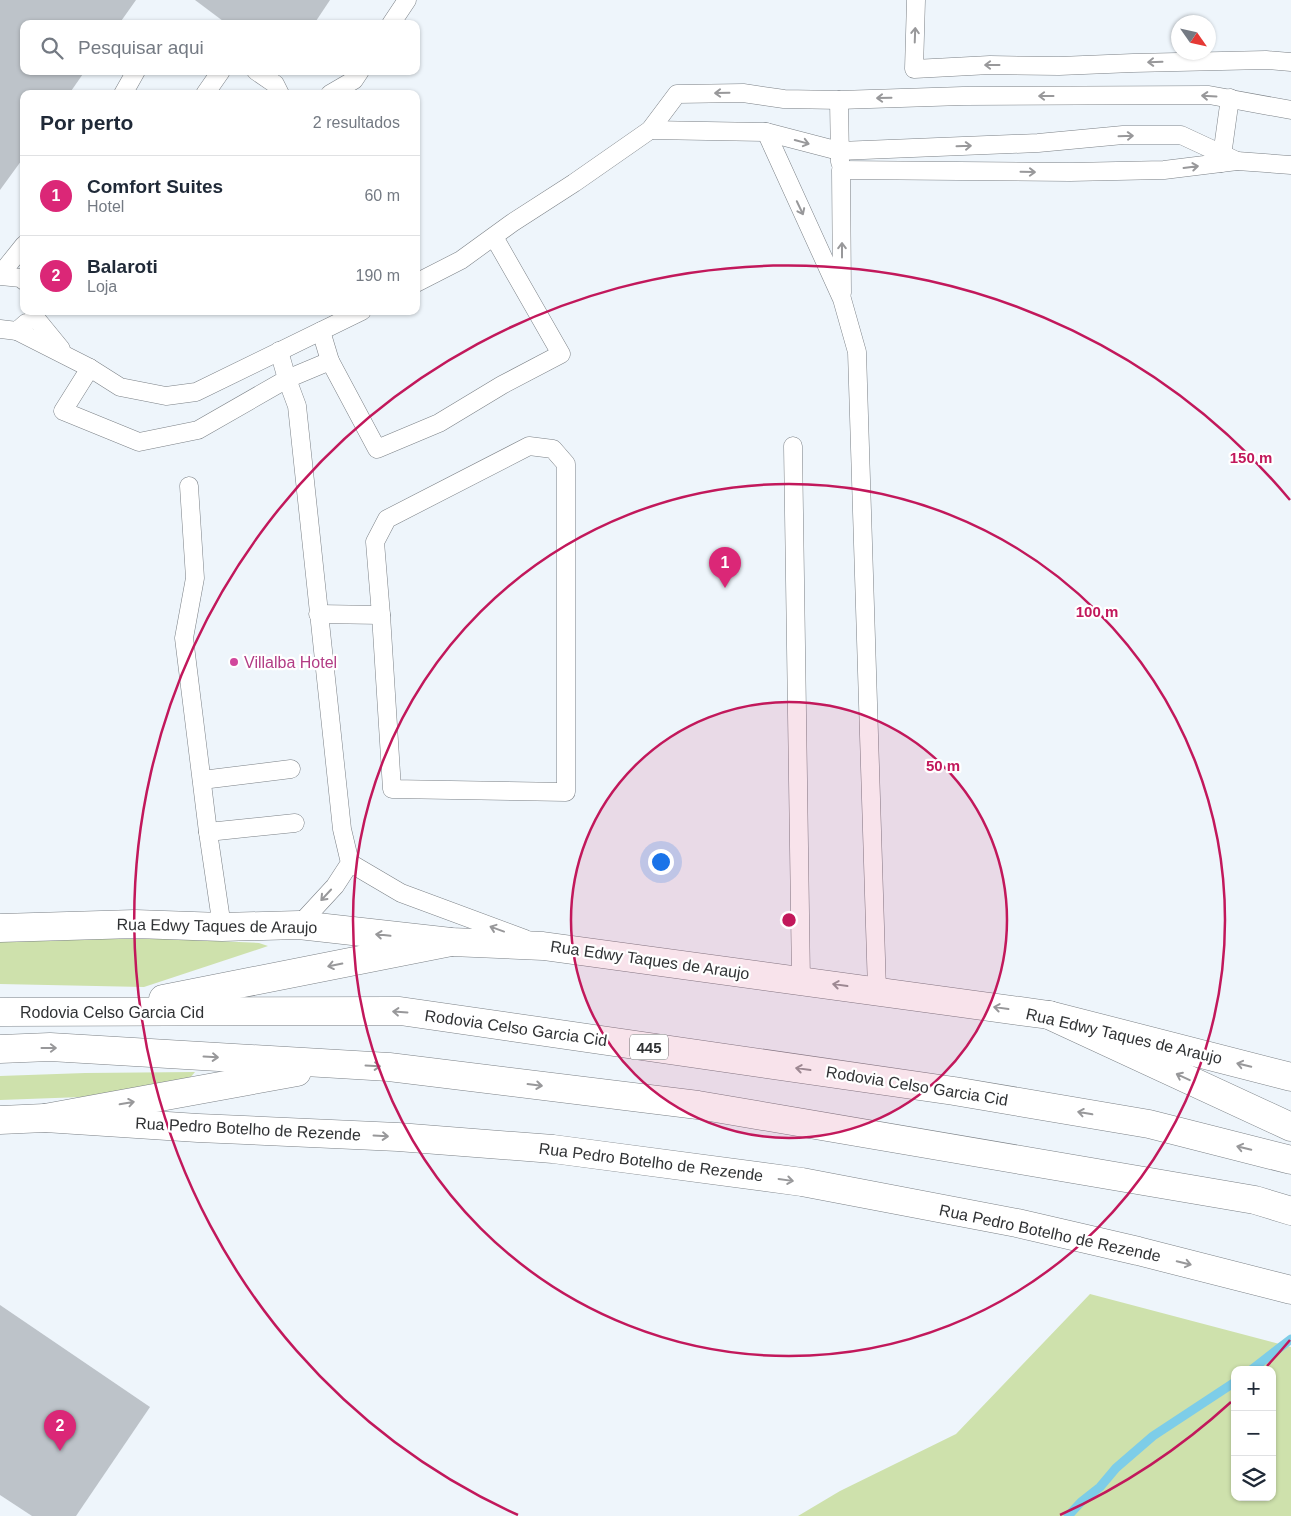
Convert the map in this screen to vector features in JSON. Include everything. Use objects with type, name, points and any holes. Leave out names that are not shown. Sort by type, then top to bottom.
[{"type":"main road","name":"Rua Edwy Taques de Araujo","points":[[0,928],[135,924],[222,927],[299,925],[451,942],[543,946],[877,990],[1049,1015],[1291,1077]]},
{"type":"main road","points":[[102,1011],[451,942]]},
{"type":"main road","name":"Rodovia Celso Garcia Cid","points":[[0,1012],[400,1011],[954,1091],[1149,1124],[1291,1160]]},
{"type":"main road","points":[[1049,1015],[1291,1127]]},
{"type":"main road","points":[[0,1049],[50,1047],[389,1067],[698,1105],[1255,1200],[1291,1211]]},
{"type":"main road","points":[[45,1118],[342,1064]]},
{"type":"main road","name":"Rua Pedro Botelho de Rezende","points":[[0,1120],[45,1118],[198,1128],[398,1137],[553,1149],[793,1181],[1018,1223],[1291,1290]]},
{"type":"main road","points":[[1255,1200],[1291,1221]]},
{"type":"lane","points":[[394,20],[407,0]]},
{"type":"lane","points":[[916,0],[914,69],[990,65],[1059,66],[1196,61],[1266,60],[1291,62]]},
{"type":"lane","points":[[125,90],[134,75]]},
{"type":"lane","points":[[208,90],[218,75]]},
{"type":"lane","points":[[262,75],[275,84],[278,90]]},
{"type":"lane","points":[[337,90],[354,80],[357,75]]},
{"type":"lane","points":[[420,282],[461,260],[650,130],[677,94],[742,93],[784,99],[839,100],[963,96],[1209,95],[1291,110]]},
{"type":"lane","points":[[1226,159],[1230,98]]},
{"type":"lane","points":[[839,100],[842,298]]},
{"type":"lane","points":[[650,130],[766,132],[839,152],[1038,143],[1123,135],[1181,134],[1226,159]]},
{"type":"lane","points":[[766,132],[842,298],[857,352],[877,990]]},
{"type":"lane","points":[[841,170],[1070,172],[1164,170],[1226,159],[1291,165]]},
{"type":"lane","points":[[321,331],[330,361],[376,449],[439,423],[502,385],[561,354],[494,237]]},
{"type":"lane","points":[[0,276],[20,251]]},
{"type":"lane","points":[[0,276],[20,278]]},
{"type":"lane","points":[[8,330],[32,315]]},
{"type":"lane","points":[[35,315],[66,355]]},
{"type":"lane","points":[[8,330],[66,355],[120,387],[166,396],[196,392],[354,315]]},
{"type":"lane","points":[[279,351],[297,406],[342,829],[350,863],[401,893],[543,946]]},
{"type":"lane","points":[[90,368],[63,411],[138,442],[198,430],[287,379],[330,361]]},
{"type":"lane","points":[[529,446],[553,449],[566,464],[566,792],[392,789],[382,615],[375,542],[387,519],[529,446]]},
{"type":"lane","points":[[793,446],[801,980]]},
{"type":"lane","points":[[189,486],[195,578],[184,638],[222,927]]},
{"type":"lane","points":[[318,614],[382,615]]},
{"type":"lane","points":[[202,780],[291,769]]},
{"type":"lane","points":[[208,832],[296,823]]},
{"type":"lane","points":[[299,925],[335,886],[350,863]]},
{"type":"green space","points":[[170,939],[259,943],[268,946],[144,987],[0,984],[0,940]]},
{"type":"green space","points":[[195,1072],[189,1079],[171,1085],[82,1097],[0,1100],[0,1076]]},
{"type":"green space","points":[[1090,1294],[1291,1347],[1291,1516],[798,1516],[840,1491],[956,1434]]},
{"type":"building","points":[[0,0],[136,0],[122,20],[20,20],[20,75],[82,75],[72,90],[20,90],[20,162],[0,190]]},
{"type":"building","points":[[195,0],[330,0],[317,20],[222,20]]},
{"type":"building","points":[[0,1305],[150,1407],[76,1516],[32,1516],[0,1495]]},
{"type":"waterway","points":[[1256,1366],[1291,1339]]},
{"type":"waterway","points":[[1068,1516],[1081,1502],[1100,1487],[1116,1468],[1153,1436],[1231,1385]]},
{"type":"place","name":"Comfort Suites","points":[[725,588]]},
{"type":"place","name":"Villalba Hotel","points":[[234,662]]},
{"type":"place","name":"Balaroti","points":[[60,1451]]}]
